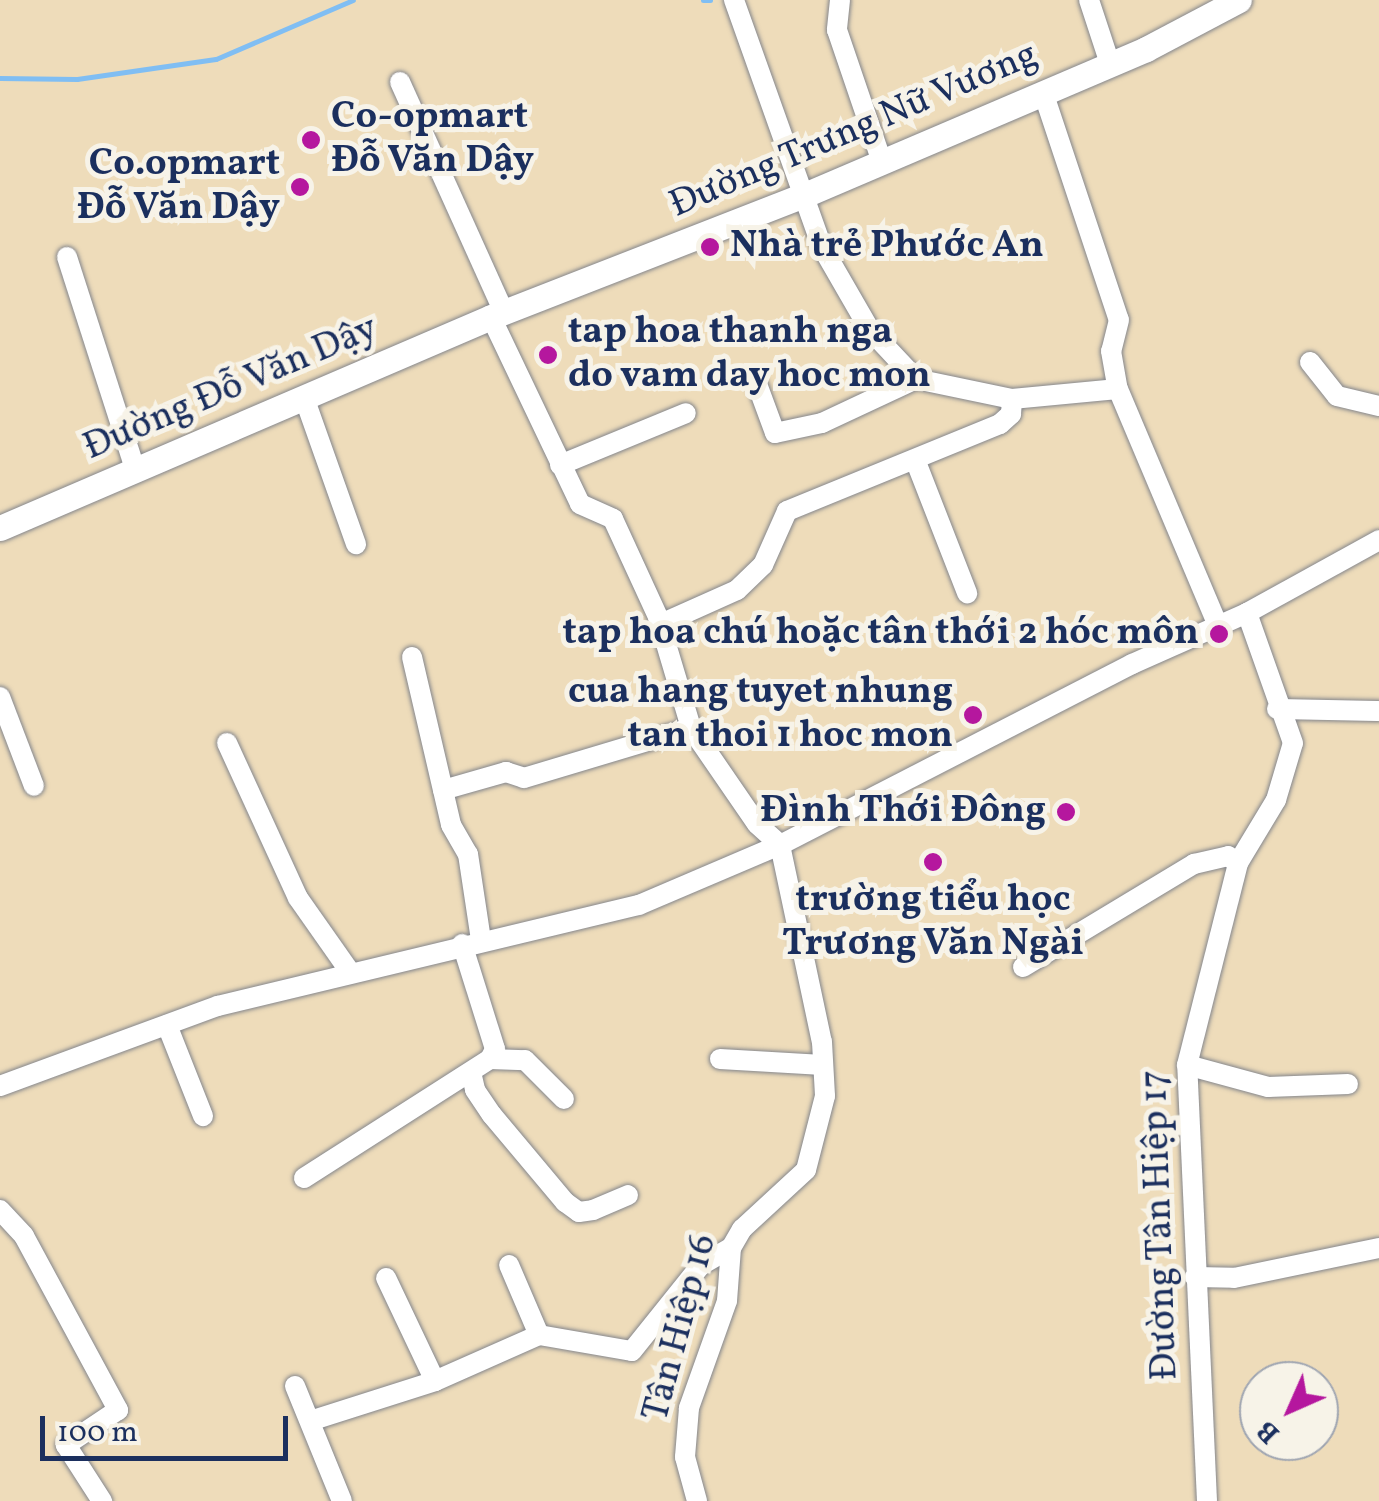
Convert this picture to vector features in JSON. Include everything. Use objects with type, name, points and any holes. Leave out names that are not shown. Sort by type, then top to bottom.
[{"type":"main road","name":"Đường Trưng Nữ Vương","points":[[498,314],[802,196],[1216,17],[1239,0]]},
{"type":"main road","name":"Đường Đỗ Văn Dậy","points":[[0,528],[498,314]]},
{"type":"street","points":[[840,0],[836,30],[882,162]]},
{"type":"street","points":[[1089,0],[1110,64]]},
{"type":"street","points":[[735,1],[822,247],[870,330],[916,379],[1012,399],[1118,389]]},
{"type":"street","points":[[400,82],[560,465],[580,504],[613,520],[660,624],[691,728],[757,824],[780,845]]},
{"type":"street","points":[[1043,92],[1119,320],[1111,351],[1118,389],[1217,623]]},
{"type":"street","points":[[67,257],[136,472]]},
{"type":"street","points":[[1310,362],[1337,396],[1379,406]]},
{"type":"street","points":[[757,384],[776,433],[822,423],[916,379]]},
{"type":"street","points":[[660,624],[737,590],[763,565],[787,511],[916,462],[1000,424],[1011,414],[1012,399]]},
{"type":"street","points":[[304,400],[356,544]]},
{"type":"street","points":[[560,465],[686,413]]},
{"type":"street","points":[[916,462],[967,593]]},
{"type":"street","points":[[0,1086],[167,1026],[350,972],[640,905],[780,845],[1217,623],[1247,614],[1379,540]]},
{"type":"street","name":"Đường Tân Hiệp 17","points":[[1207,1501],[1187,1065],[1238,863],[1276,800],[1293,742],[1247,614]]},
{"type":"street","points":[[304,1178],[471,1072],[490,1059],[495,1050],[472,942],[468,854],[443,790],[412,657]]},
{"type":"street","points":[[0,697],[34,786]]},
{"type":"street","points":[[1278,709],[1379,711]]},
{"type":"street","points":[[443,790],[506,772],[524,778],[691,728]]},
{"type":"street","points":[[226,743],[298,898],[350,972]]},
{"type":"street","name":"Tân Hiệp 16","points":[[697,1501],[685,1457],[689,1408],[727,1302],[731,1248],[742,1228],[806,1170],[825,1096],[823,1065],[780,845]]},
{"type":"street","points":[[1024,967],[1194,864],[1228,856],[1238,863]]},
{"type":"street","points":[[167,1026],[203,1116]]},
{"type":"street","points":[[490,1059],[526,1060],[564,1099]]},
{"type":"street","points":[[720,1059],[823,1065]]},
{"type":"street","points":[[1187,1065],[1268,1088],[1348,1084]]},
{"type":"street","points":[[471,1072],[474,1090],[492,1115],[566,1202],[579,1212],[628,1195]]},
{"type":"street","points":[[0,1210],[24,1236],[118,1410],[66,1446],[102,1501]]},
{"type":"street","points":[[310,1422],[435,1381],[539,1335],[626,1353],[701,1266],[731,1248]]},
{"type":"street","points":[[1195,1277],[1234,1278],[1379,1248]]},
{"type":"street","points":[[509,1265],[539,1335]]},
{"type":"street","points":[[386,1278],[435,1381]]},
{"type":"street","points":[[295,1386],[342,1501]]},
{"type":"waterway","points":[[0,78],[77,79],[216,59],[353,0]]},
{"type":"waterway","points":[[703,0],[710,0]]},
{"type":"place","name":"Co-opmart Đỗ Văn Dậy","points":[[311,140]]},
{"type":"place","name":"Co.opmart Đỗ Văn Dậy","points":[[300,187]]},
{"type":"place","name":"Nhà trẻ Phước An","points":[[710,247]]},
{"type":"place","name":"tap hoa thanh nga do vam day hoc mon","points":[[548,355]]},
{"type":"place","name":"tap hoa chú hoặc tân thới 2 hóc môn","points":[[1219,634]]},
{"type":"place","name":"cua hang tuyet nhung tan thoi 1 hoc mon","points":[[973,715]]},
{"type":"place","name":"Đình Thới Đông","points":[[1066,812]]},
{"type":"place","name":"trường tiểu học Trương Văn Ngài","points":[[933,862]]}]
